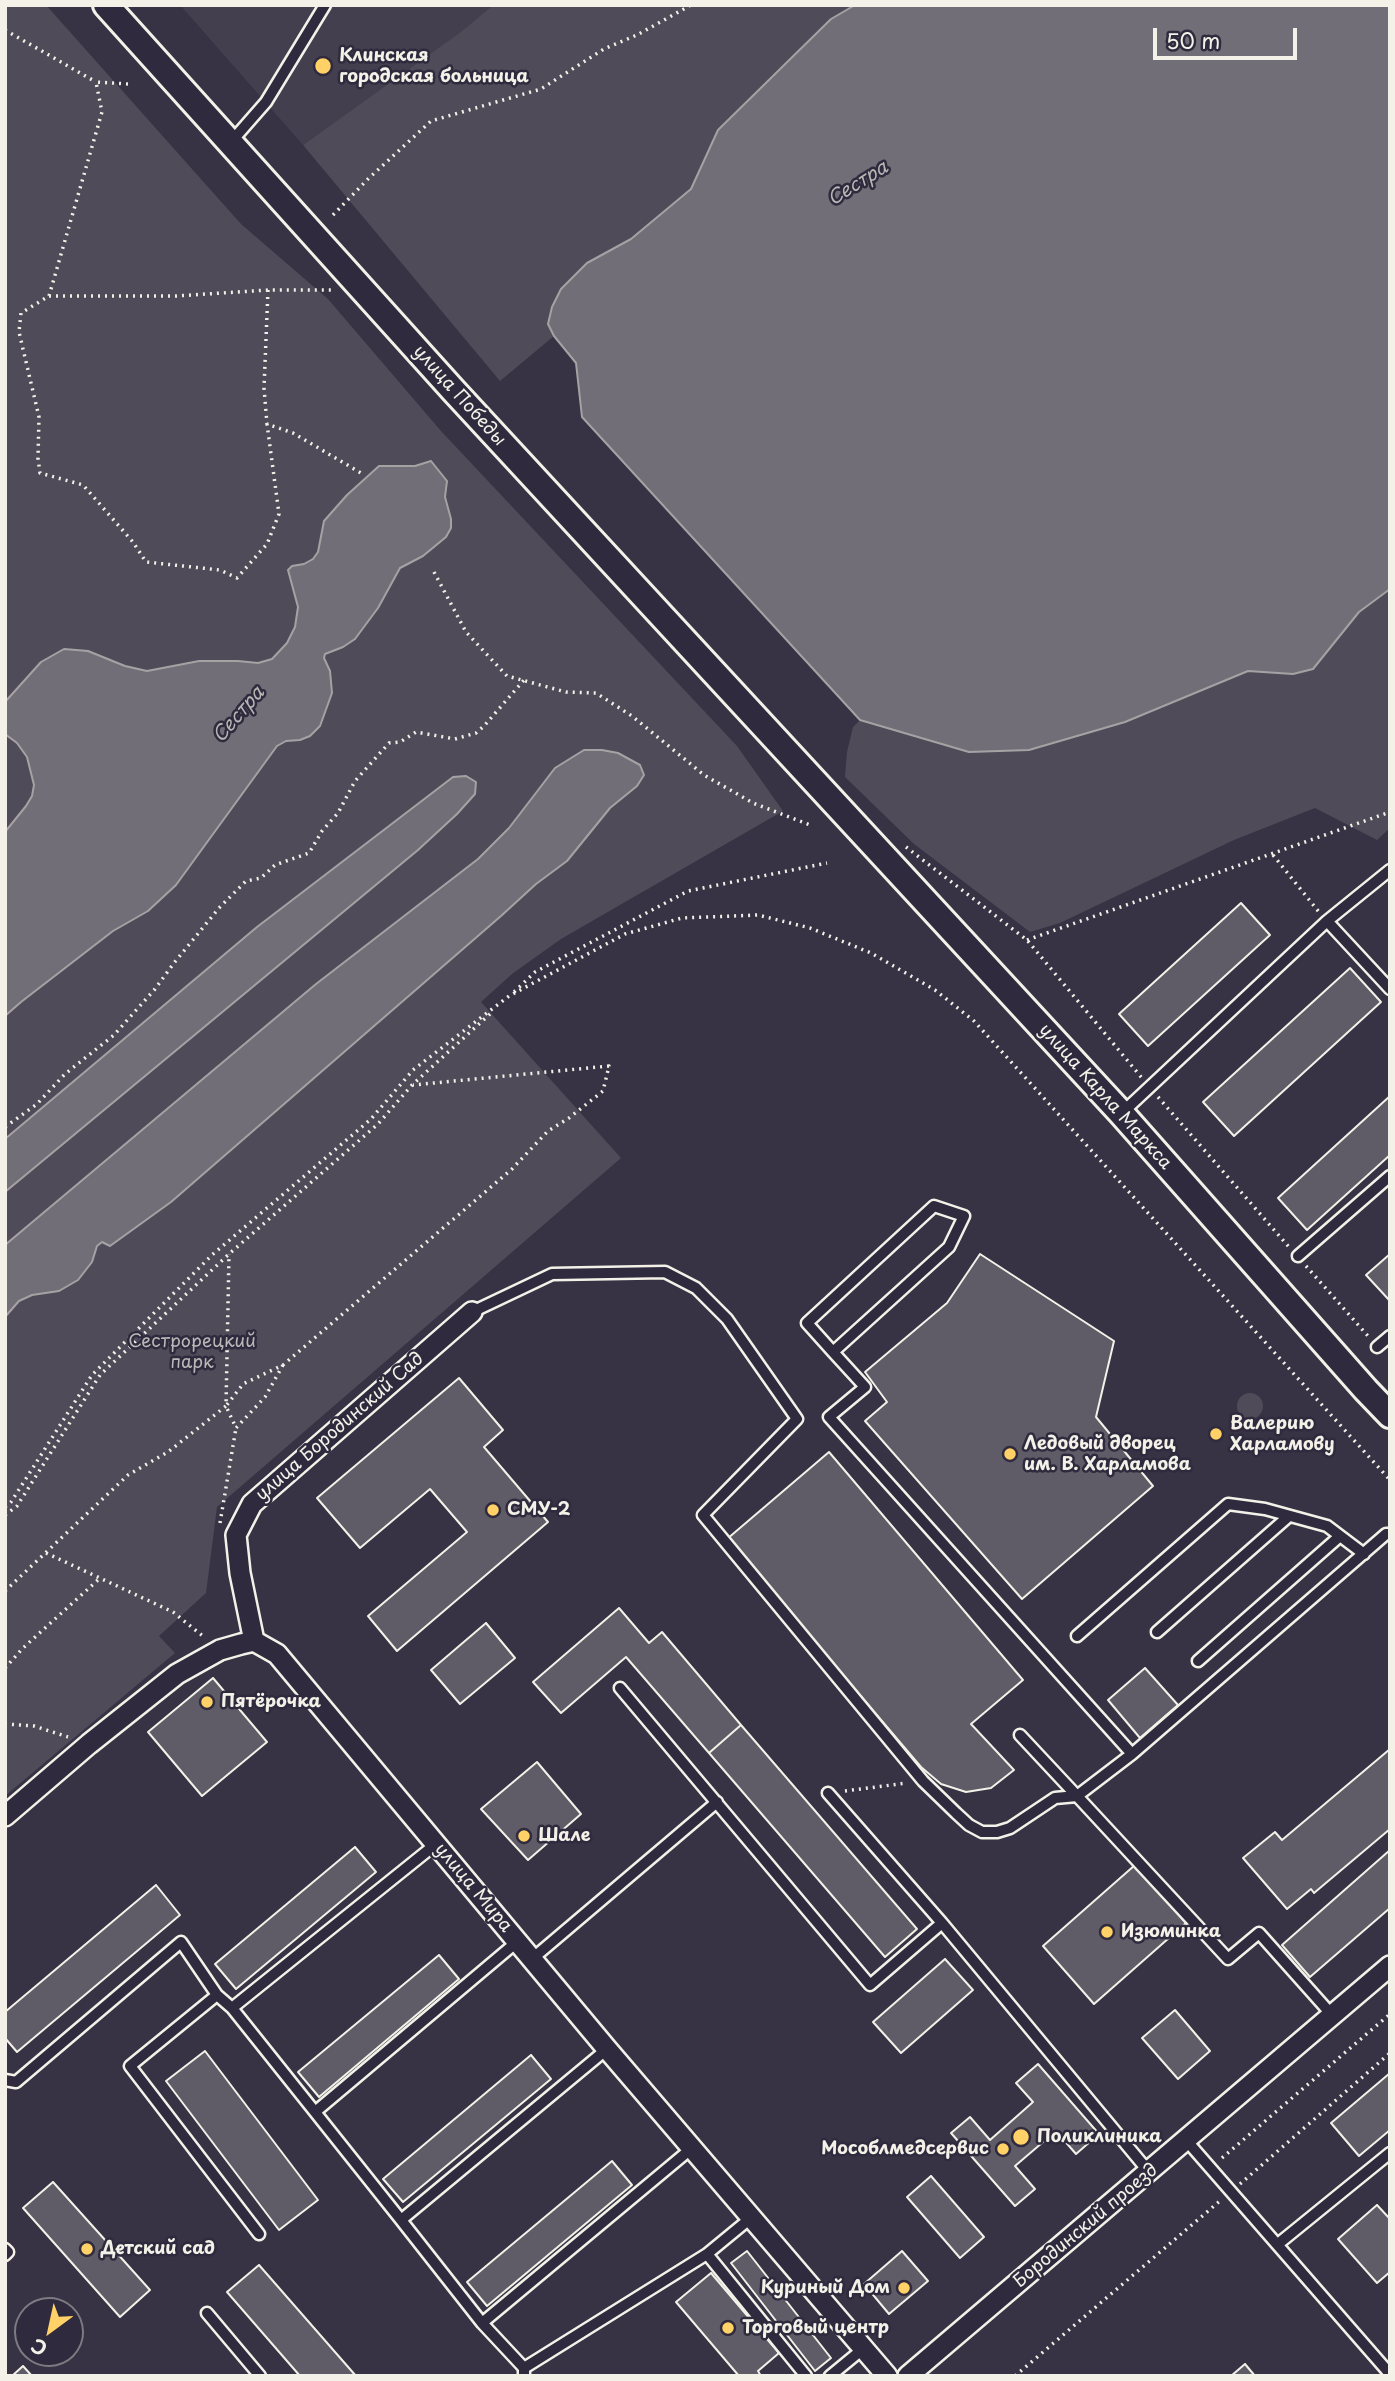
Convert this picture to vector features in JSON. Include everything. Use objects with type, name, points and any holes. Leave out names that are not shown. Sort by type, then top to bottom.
[{"type":"street","name":"улица Победы","points":[[106,5],[453,390],[815,783]]},
{"type":"street","name":"улица Карла Маркса","points":[[815,783],[1121,1113],[1356,1380],[1390,1415]]},
{"type":"street","name":"улица Бородинский Сад","points":[[254,1641],[240,1573],[236,1535],[252,1504],[472,1312]]},
{"type":"street","points":[[5,1815],[177,1674],[220,1650],[254,1641]]},
{"type":"street","name":"улица Мира","points":[[254,1641],[276,1654],[607,2049],[887,2376]]},
{"type":"street","name":"Бородинский проезд","points":[[908,2376],[1390,1966]]},
{"type":"lane","points":[[230,142],[267,102],[325,5]]},
{"type":"lane","points":[[1121,1113],[1327,921],[1390,870]]},
{"type":"lane","points":[[1327,921],[1390,989]]},
{"type":"lane","points":[[1298,1256],[1390,1176]]},
{"type":"lane","points":[[833,1352],[949,1247],[964,1216],[934,1206],[807,1323],[864,1387],[829,1417],[1132,1754]]},
{"type":"lane","points":[[472,1312],[552,1274],[665,1272],[696,1288],[727,1319],[797,1419],[703,1515],[923,1781],[956,1814],[982,1832],[997,1832],[1010,1828],[1055,1798],[1077,1796],[1132,1754],[1386,1534],[1390,1534]]},
{"type":"lane","points":[[1377,1347],[1390,1336]]},
{"type":"lane","points":[[1077,1636],[1228,1504],[1265,1509],[1327,1526],[1364,1554]]},
{"type":"lane","points":[[1157,1632],[1289,1516]]},
{"type":"lane","points":[[1198,1661],[1340,1536]]},
{"type":"lane","points":[[620,1688],[870,1985],[942,1923]]},
{"type":"lane","points":[[1020,1735],[1228,1959],[1259,1933],[1332,2015]]},
{"type":"lane","points":[[828,1793],[942,1923],[1150,2172]]},
{"type":"lane","points":[[532,1959],[717,1802]]},
{"type":"lane","points":[[232,2008],[436,1844]]},
{"type":"lane","points":[[315,2112],[518,1941]]},
{"type":"lane","points":[[5,2080],[16,2082],[181,1942],[217,1994],[232,2008],[482,2323],[524,2372],[707,2254],[752,2217]]},
{"type":"lane","points":[[217,1994],[130,2066],[259,2234]]},
{"type":"lane","points":[[401,2220],[607,2049]]},
{"type":"lane","points":[[1186,2140],[1390,2374]]},
{"type":"lane","points":[[482,2323],[692,2148]]},
{"type":"lane","points":[[1278,2244],[1390,2153]]},
{"type":"lane","points":[[5,2249],[8,2252],[5,2255]]},
{"type":"lane","points":[[707,2254],[806,2376]]},
{"type":"lane","points":[[207,2313],[260,2376]]},
{"type":"lane","points":[[830,2376],[864,2348]]},
{"type":"path","points":[[333,215],[431,121],[541,89],[604,49],[637,35],[691,5]]},
{"type":"path","points":[[5,30],[96,82],[128,84]]},
{"type":"path","points":[[49,296],[102,112],[96,82]]},
{"type":"path","points":[[268,290],[264,388],[279,514],[267,544],[237,578],[219,570],[146,562],[133,542],[83,485],[40,473],[39,417],[19,332],[21,313],[49,296],[176,296],[268,290],[332,289]]},
{"type":"path","points":[[267,424],[293,433],[361,473]]},
{"type":"path","points":[[434,572],[466,632],[507,676],[566,692],[596,693],[632,716],[704,775],[753,803],[813,825]]},
{"type":"path","points":[[5,1127],[37,1104],[65,1073],[114,1035],[155,989],[206,922],[246,881],[261,878],[275,865],[309,853],[322,831],[338,813],[355,781],[389,743],[400,742],[416,732],[455,739],[476,733],[524,680]]},
{"type":"path","points":[[1027,940],[1273,855],[1390,811]]},
{"type":"path","points":[[897,840],[1027,940],[1150,1087],[1377,1347]]},
{"type":"path","points":[[1273,855],[1327,921]]},
{"type":"path","points":[[5,1515],[17,1506],[100,1375],[229,1254],[377,1124],[412,1085],[535,972],[688,891],[827,863]]},
{"type":"path","points":[[5,1507],[11,1502],[92,1375],[212,1255],[371,1119],[414,1070],[509,996],[625,934],[682,918],[758,915],[810,928],[872,953],[935,990],[974,1021],[1390,1480]]},
{"type":"path","points":[[5,1591],[128,1475],[168,1452],[226,1406],[243,1384],[284,1365],[512,1170],[548,1131],[603,1091],[609,1066],[412,1085]]},
{"type":"path","points":[[229,1254],[226,1406],[236,1428],[265,1397],[284,1365]]},
{"type":"path","points":[[46,1553],[173,1612],[220,1650]]},
{"type":"path","points":[[5,1668],[23,1648],[99,1579]]},
{"type":"path","points":[[5,1724],[34,1726],[89,1744]]},
{"type":"path","points":[[828,1793],[923,1781]]},
{"type":"path","points":[[1212,2167],[1390,2014]]},
{"type":"path","points":[[1015,2376],[1390,2053]]},
{"type":"shaded area","name":"Клинская городская больница","points":[[180,5],[493,5],[462,31],[303,145]]},
{"type":"green space","name":"Сестрорецкий парк","points":[[5,5],[46,5],[241,224],[328,299],[441,431],[737,746],[783,811],[561,939],[512,974],[481,1002],[621,1158],[217,1507],[206,1593],[159,1636],[175,1653],[5,1796],[6,1315],[19,1301],[32,1295],[59,1291],[92,1262],[97,1246],[102,1242],[110,1246],[171,1202],[536,884],[567,861],[610,808],[637,786],[537,790],[509,828],[478,859],[316,984],[5,1245],[5,1192],[47,1157],[466,776],[452,778],[257,927],[5,1139],[5,1016],[113,931],[148,911],[176,885],[277,745],[300,740],[325,660],[324,654],[355,639],[378,608],[400,568],[451,528],[451,519],[445,496],[447,481],[431,462],[415,466],[379,466],[347,495],[324,521],[318,552],[313,559],[288,570],[298,607],[295,627],[287,643],[272,659],[258,664],[220,660],[147,671],[125,666],[41,662],[5,702]]},
{"type":"green space","points":[[493,5],[855,5],[830,19],[718,130],[691,189],[631,239],[587,263],[561,289],[548,323],[554,336],[500,381],[303,145],[462,31]]},
{"type":"green space","points":[[1390,589],[1390,828],[1377,840],[1315,808],[1234,840],[1060,923],[1030,932],[914,844],[845,777],[853,727],[860,720],[969,752],[1125,722],[1248,671],[1292,674],[1313,669],[1359,612]]},
{"type":"green space","points":[[5,734],[17,743],[27,757],[34,785],[26,806],[5,832]]},
{"type":"green space","points":[[1250,1393],[1259,1397],[1263,1406],[1259,1415],[1250,1419],[1241,1415],[1237,1406],[1241,1397]]},
{"type":"water","name":"Сестра","points":[[855,5],[1390,5],[1390,589],[1359,612],[1313,669],[1293,674],[1248,671],[1125,722],[1029,750],[969,752],[860,720],[582,417],[576,363],[554,336],[548,324],[552,307],[561,289],[587,263],[631,239],[691,189],[718,130],[831,19]]},
{"type":"water","name":"Сестра","points":[[431,461],[447,481],[445,497],[451,528],[446,537],[423,556],[400,568],[378,608],[355,639],[325,654],[332,693],[320,726],[310,736],[286,741],[277,746],[176,885],[148,911],[113,931],[5,1016],[5,832],[26,806],[34,785],[27,757],[17,743],[5,734],[5,702],[41,662],[64,649],[88,651],[125,666],[147,671],[199,661],[258,663],[272,659],[287,643],[295,627],[298,607],[288,570],[313,559],[318,552],[324,521],[347,495],[379,466],[415,466]]},
{"type":"water","points":[[584,750],[618,753],[640,765],[644,775],[637,786],[610,808],[567,861],[536,884],[171,1202],[110,1246],[102,1242],[97,1246],[92,1262],[78,1280],[59,1291],[32,1295],[19,1301],[5,1317],[5,1245],[316,984],[478,859],[509,828],[555,768]]},
{"type":"water","points":[[466,776],[476,782],[475,794],[418,850],[5,1192],[5,1139],[257,927],[453,777]]},
{"type":"building","points":[[1241,903],[1270,935],[1148,1046],[1119,1014]]},
{"type":"building","points":[[1350,968],[1381,1002],[1234,1136],[1203,1102]]},
{"type":"building","points":[[1390,1096],[1390,1155],[1307,1230],[1278,1198]]},
{"type":"building","name":"Ледовый дворец им. В. Харламова","points":[[980,1254],[1114,1341],[1096,1417],[1153,1486],[1022,1599],[865,1421],[887,1402],[865,1372],[947,1303]]},
{"type":"building","points":[[1390,1254],[1390,1301],[1366,1275]]},
{"type":"building","name":"СМУ-2","points":[[459,1378],[503,1430],[484,1447],[548,1522],[397,1651],[368,1616],[467,1532],[430,1489],[360,1548],[317,1498]]},
{"type":"building","points":[[829,1452],[1023,1680],[971,1724],[1014,1770],[991,1788],[966,1792],[941,1784],[921,1767],[727,1539]]},
{"type":"building","points":[[619,1608],[649,1643],[662,1632],[741,1725],[709,1753],[626,1657],[561,1713],[533,1682]]},
{"type":"building","points":[[486,1623],[515,1658],[460,1704],[431,1670]]},
{"type":"building","points":[[1145,1668],[1178,1705],[1140,1738],[1108,1700]]},
{"type":"building","points":[[213,1678],[267,1742],[202,1796],[148,1732]]},
{"type":"building","points":[[741,1725],[917,1929],[885,1957],[709,1753]]},
{"type":"building","points":[[1390,1749],[1390,1829],[1314,1893],[1311,1889],[1287,1909],[1243,1858],[1275,1832],[1282,1840]]},
{"type":"building","points":[[537,1762],[581,1814],[528,1860],[481,1809]]},
{"type":"building","points":[[355,1847],[376,1872],[236,1989],[215,1964]]},
{"type":"building","points":[[1390,1850],[1390,1908],[1310,1977],[1282,1945]]},
{"type":"building","points":[[1135,1865],[1186,1923],[1094,2004],[1043,1946]]},
{"type":"building","points":[[156,1885],[180,1915],[17,2052],[5,2038],[5,2012]]},
{"type":"building","points":[[439,1955],[459,1979],[319,2097],[298,2072]]},
{"type":"building","points":[[945,1959],[973,1990],[901,2053],[873,2022]]},
{"type":"building","points":[[1175,2010],[1210,2051],[1178,2079],[1142,2038]]},
{"type":"building","points":[[205,2051],[318,2200],[279,2230],[166,2081]]},
{"type":"building","points":[[531,2055],[551,2079],[403,2202],[383,2179]]},
{"type":"building","name":"Поликлиника","points":[[1038,2064],[1099,2134],[1076,2154],[1056,2131],[1015,2166],[1035,2189],[1015,2206],[951,2133],[970,2117],[990,2140],[1033,2102],[1016,2083]]},
{"type":"building","points":[[1390,2073],[1390,2130],[1359,2156],[1331,2123]]},
{"type":"building","points":[[612,2161],[632,2185],[487,2306],[467,2282]]},
{"type":"building","points":[[931,2176],[984,2237],[960,2258],[907,2197]]},
{"type":"building","name":"Детский сад","points":[[53,2182],[150,2290],[120,2317],[23,2208]]},
{"type":"building","points":[[1377,2205],[1390,2219],[1390,2272],[1377,2283],[1338,2239]]},
{"type":"building","points":[[747,2251],[831,2358],[815,2371],[731,2263]]},
{"type":"building","points":[[902,2251],[928,2281],[889,2314],[864,2284]]},
{"type":"building","points":[[259,2265],[356,2376],[300,2376],[227,2292]]},
{"type":"building","name":"Торговый центр","points":[[711,2273],[779,2353],[758,2371],[761,2376],[739,2376],[676,2302]]},
{"type":"building","points":[[1245,2364],[1255,2376],[1231,2376]]},
{"type":"building","points":[[24,2367],[32,2376],[12,2376]]},
{"type":"place","name":"Клинская городская больница","points":[[323,66]]},
{"type":"place","name":"Валерию Харламову","points":[[1216,1434]]},
{"type":"place","name":"Ледовый дворец им. В. Харламова","points":[[1010,1454]]},
{"type":"place","name":"СМУ-2","points":[[493,1510]]},
{"type":"place","name":"Пятёрочка","points":[[207,1702]]},
{"type":"place","name":"Шале","points":[[524,1836]]},
{"type":"place","name":"Изюминка","points":[[1107,1932]]},
{"type":"place","name":"Поликлиника","points":[[1021,2137]]},
{"type":"place","name":"Мособлмедсервис","points":[[1003,2149]]},
{"type":"place","name":"Детский сад","points":[[87,2249]]},
{"type":"place","name":"Куриный Дом","points":[[904,2288]]},
{"type":"place","name":"Торговый центр","points":[[728,2328]]}]
